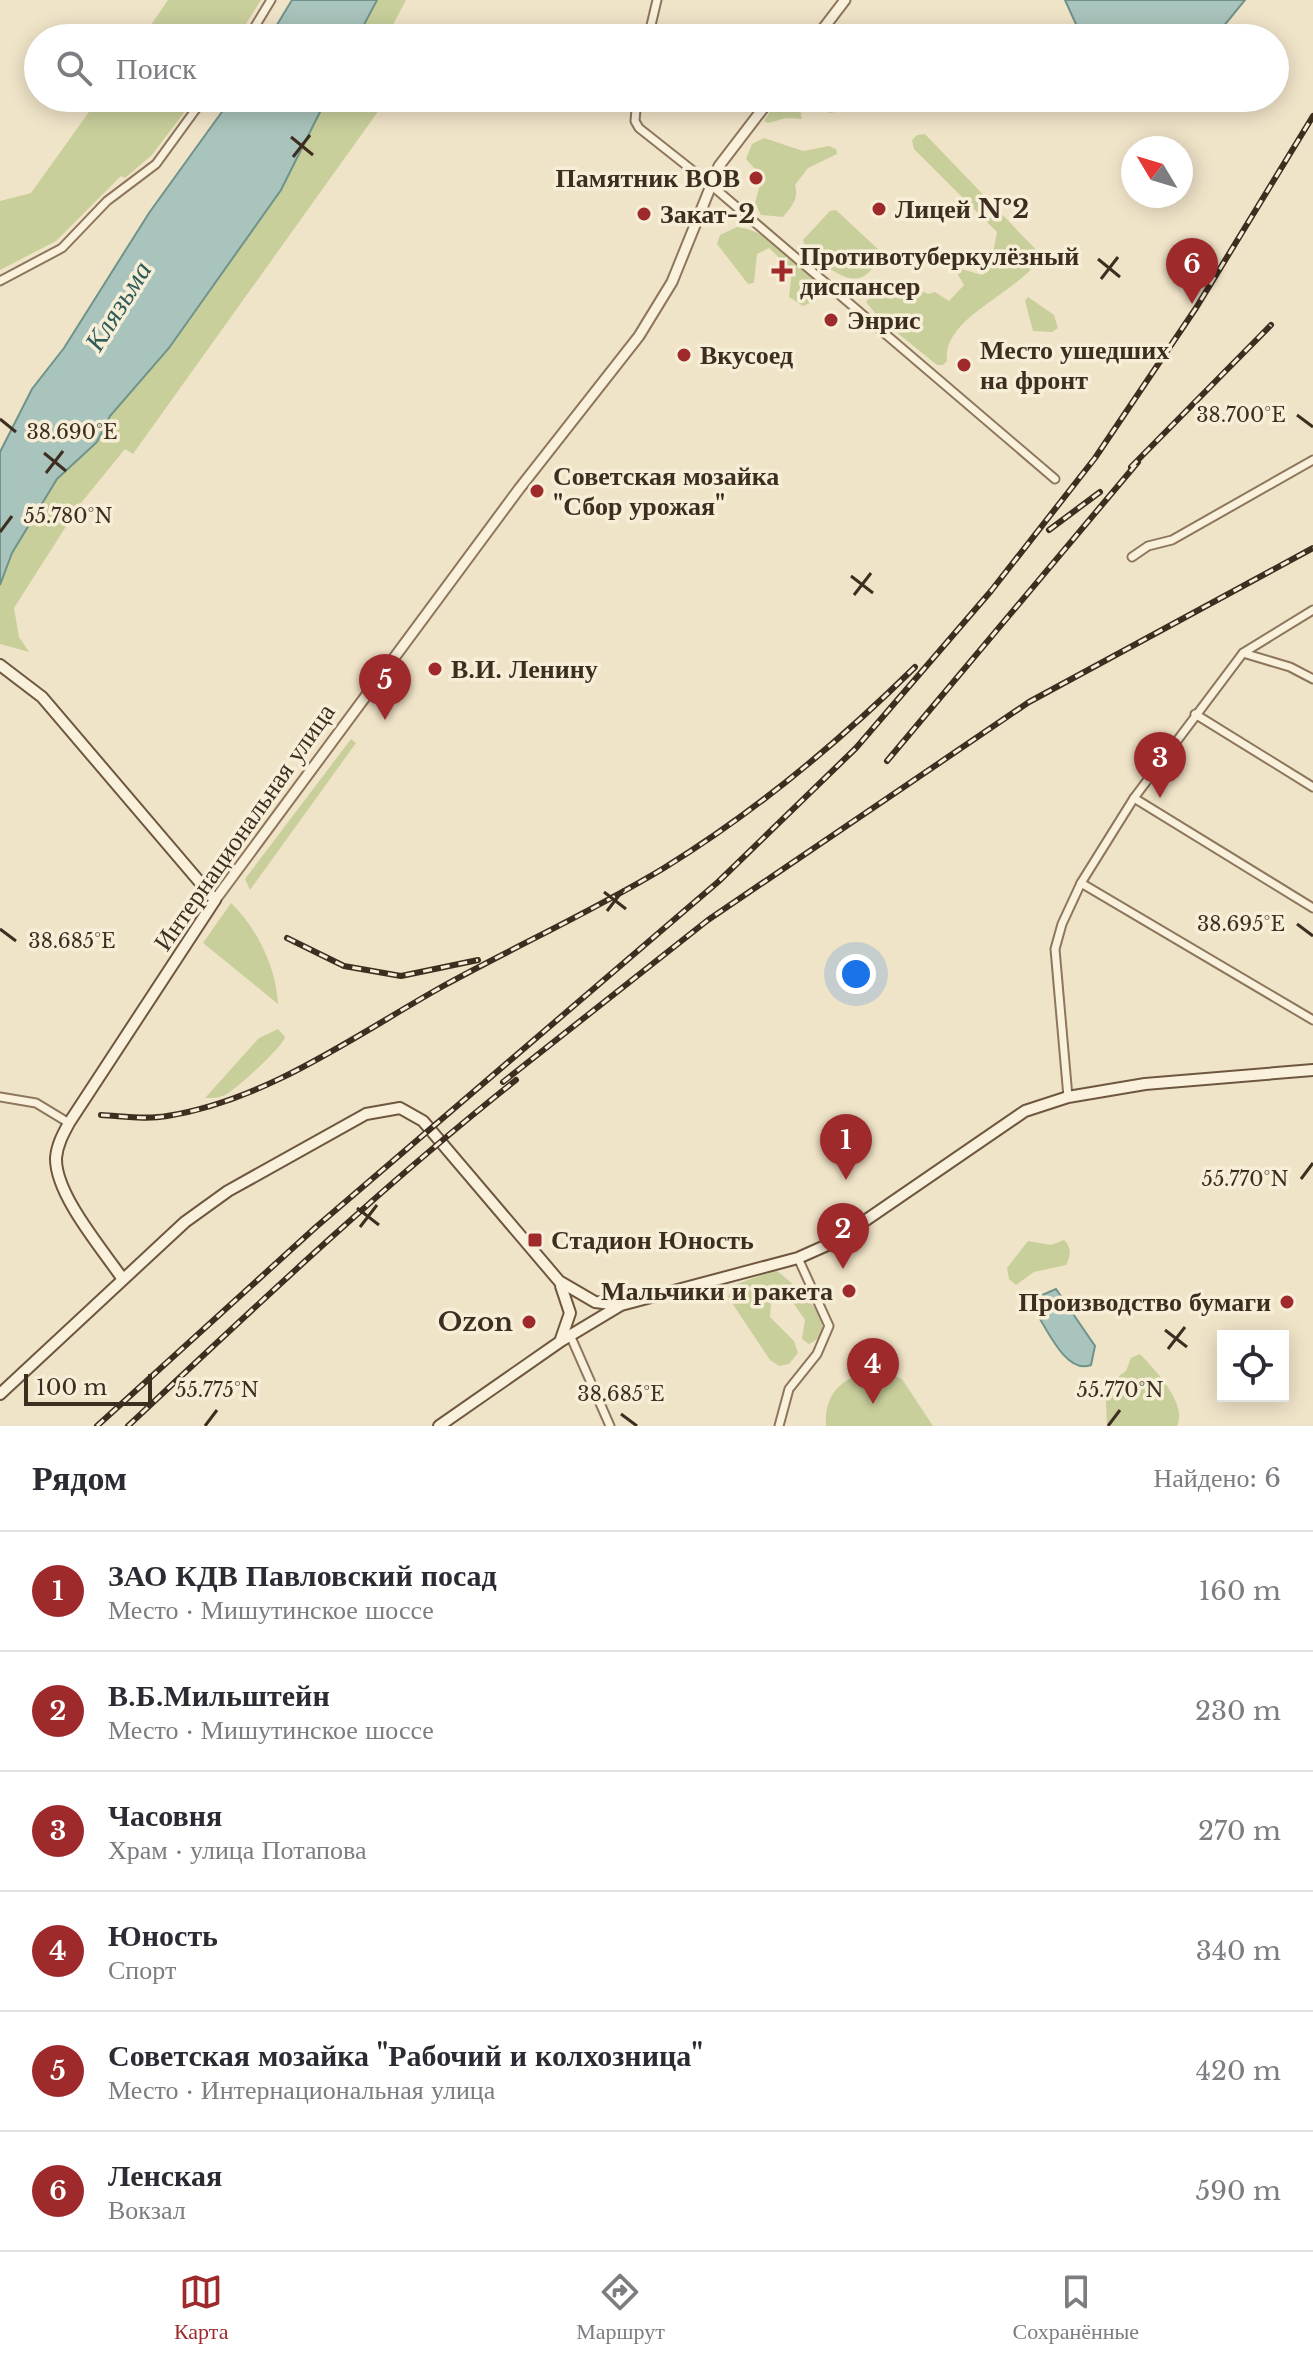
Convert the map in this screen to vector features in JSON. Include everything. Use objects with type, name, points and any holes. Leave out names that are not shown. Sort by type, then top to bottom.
[{"type":"main road","points":[[0,665],[42,697],[215,900]]},
{"type":"main road","name":"Интернациональная улица","points":[[122,1278],[83,1221],[59,1175],[59,1144],[69,1123],[215,900]]},
{"type":"main road","points":[[439,1426],[566,1338],[621,1305],[798,1258],[834,1242],[1012,1118],[1068,1097],[1145,1084],[1313,1070]]},
{"type":"main road","points":[[0,1394],[185,1222],[228,1191],[349,1122],[381,1109],[400,1108],[423,1121],[559,1281],[595,1302],[621,1305]]},
{"type":"main road","points":[[559,1281],[570,1313],[566,1338]]},
{"type":"street","points":[[256,24],[271,0]]},
{"type":"street","points":[[651,24],[657,0]]},
{"type":"street","points":[[827,24],[845,0]]},
{"type":"street","points":[[0,281],[62,248],[107,201],[156,164],[194,112]]},
{"type":"street","points":[[636,112],[635,121],[639,128],[711,185],[1055,479]]},
{"type":"street","name":"Интернациональная улица","points":[[215,900],[519,489],[639,336],[672,282],[719,166],[760,112]]},
{"type":"street","points":[[1132,557],[1148,546],[1172,540],[1313,460]]},
{"type":"street","points":[[1068,1097],[1055,949],[1062,924],[1081,883],[1134,798],[1243,653],[1313,610]]},
{"type":"street","points":[[1243,653],[1313,679]]},
{"type":"street","points":[[1195,714],[1313,787]]},
{"type":"street","points":[[1134,798],[1313,908]]},
{"type":"street","points":[[1081,883],[1313,1020]]},
{"type":"street","points":[[0,1097],[36,1103],[69,1123]]},
{"type":"street","points":[[779,1426],[789,1389],[817,1354],[829,1326],[798,1258]]},
{"type":"street","points":[[566,1338],[610,1426]]},
{"type":"green space","points":[[168,0],[261,0],[246,24],[152,24]]},
{"type":"green space","points":[[377,0],[406,0],[393,24],[364,24]]},
{"type":"green space","points":[[89,112],[184,112],[152,155],[125,178],[121,176],[56,241],[0,270],[0,201],[31,193]]},
{"type":"green space","points":[[320,112],[378,112],[133,454],[125,449],[81,503],[14,608],[19,637],[29,652],[0,644],[0,585],[12,553],[57,479],[97,442],[110,416],[169,348],[281,190]]},
{"type":"green space","points":[[770,112],[800,112],[802,119],[786,118],[768,123],[764,121]]},
{"type":"green space","points":[[925,134],[1042,256],[1031,270],[956,332],[943,365],[937,365],[879,318],[866,302],[871,296],[909,285],[928,294],[935,292],[949,301],[964,285],[958,268],[982,275],[990,269],[997,232],[914,149],[912,140],[917,135]]},
{"type":"green space","points":[[764,138],[803,151],[829,146],[836,149],[837,154],[808,168],[795,185],[792,206],[783,217],[761,215],[755,203],[762,177],[746,159],[752,144]]},
{"type":"green space","points":[[836,210],[881,252],[865,275],[856,278],[837,273],[806,251],[803,240],[830,211]]},
{"type":"green space","points":[[737,227],[761,235],[793,259],[820,286],[814,301],[803,306],[789,297],[792,270],[769,248],[757,254],[754,283],[748,284],[717,244],[720,235]]},
{"type":"green space","points":[[1028,297],[1054,315],[1058,328],[1052,332],[1033,331],[1025,301]]},
{"type":"green space","points":[[351,739],[356,743],[250,890],[245,879]]},
{"type":"green space","points":[[231,903],[264,949],[278,1004],[203,943]]},
{"type":"green space","points":[[278,1029],[285,1037],[258,1068],[225,1095],[205,1098],[259,1038]]},
{"type":"green space","points":[[1064,1240],[1070,1252],[1066,1265],[1034,1272],[1016,1285],[1009,1279],[1007,1268],[1028,1241],[1051,1245]]},
{"type":"green space","points":[[776,1270],[813,1306],[822,1327],[819,1337],[809,1344],[802,1339],[805,1320],[792,1301],[782,1296],[771,1302],[770,1317],[794,1341],[798,1353],[789,1364],[779,1366],[770,1360],[728,1297],[734,1285]]},
{"type":"green space","points":[[1140,1354],[1174,1398],[1179,1417],[1177,1426],[1107,1426],[1105,1386],[1126,1371],[1131,1358]]},
{"type":"green space","points":[[883,1371],[902,1379],[933,1426],[826,1426],[829,1402],[841,1385],[859,1375]]},
{"type":"water","points":[[292,0],[377,0],[364,24],[277,24]]},
{"type":"water","points":[[1065,0],[1245,0],[1225,24],[1076,24]]},
{"type":"water","name":"Клязьма","points":[[222,112],[320,112],[281,190],[169,348],[110,416],[97,442],[57,479],[12,553],[0,585],[0,452],[32,389],[64,348],[149,213]]},
{"type":"water","points":[[1056,1289],[1095,1346],[1091,1365],[1073,1363],[1065,1356],[1034,1309],[1042,1295]]},
{"type":"railway","points":[[97,1426],[316,1227],[718,882],[856,748],[991,591],[1095,458],[1196,308],[1313,116]]},
{"type":"railway","points":[[1131,467],[1271,325]]},
{"type":"railway","points":[[887,761],[1138,462]]},
{"type":"railway","points":[[1049,530],[1100,492]]},
{"type":"railway","points":[[503,1082],[708,920],[1029,702],[1313,548]]},
{"type":"railway","points":[[101,1115],[159,1117],[204,1108],[241,1096],[311,1063],[445,985],[610,899],[664,868],[763,800],[857,722],[915,667]]},
{"type":"railway","points":[[287,938],[344,966],[401,976],[478,960]]},
{"type":"railway","points":[[128,1426],[367,1206],[516,1080]]},
{"type":"place","name":"Памятник ВОВ","points":[[756,178]]},
{"type":"place","name":"Лицей №2","points":[[879,209]]},
{"type":"place","name":"Закат-2","points":[[644,214]]},
{"type":"place","name":"Противотуберкулёзный диспансер","points":[[782,271]]},
{"type":"place","name":"Ленская","points":[[1192,304]]},
{"type":"place","name":"Энрис","points":[[831,320]]},
{"type":"place","name":"Вкусоед","points":[[684,355]]},
{"type":"place","name":"Место ушедших на фронт","points":[[964,365]]},
{"type":"place","name":"Советская мозайка \"Сбор урожая\"","points":[[537,491]]},
{"type":"place","name":"В.И. Ленину","points":[[435,669]]},
{"type":"place","name":"Советская мозайка \"Рабочий и колхозница\"","points":[[385,720]]},
{"type":"place","name":"Часовня","points":[[1160,798]]},
{"type":"place","name":"ЗАО КДВ Павловский посад","points":[[846,1180]]},
{"type":"place","name":"Стадион Юность","points":[[535,1240]]},
{"type":"place","name":"В.Б.Мильштейн","points":[[843,1269]]},
{"type":"place","name":"Мальчики и ракета","points":[[849,1291]]},
{"type":"place","name":"Производство бумаги","points":[[1287,1302]]},
{"type":"place","name":"Ozon","points":[[529,1322]]},
{"type":"place","name":"Юность","points":[[873,1404]]}]
